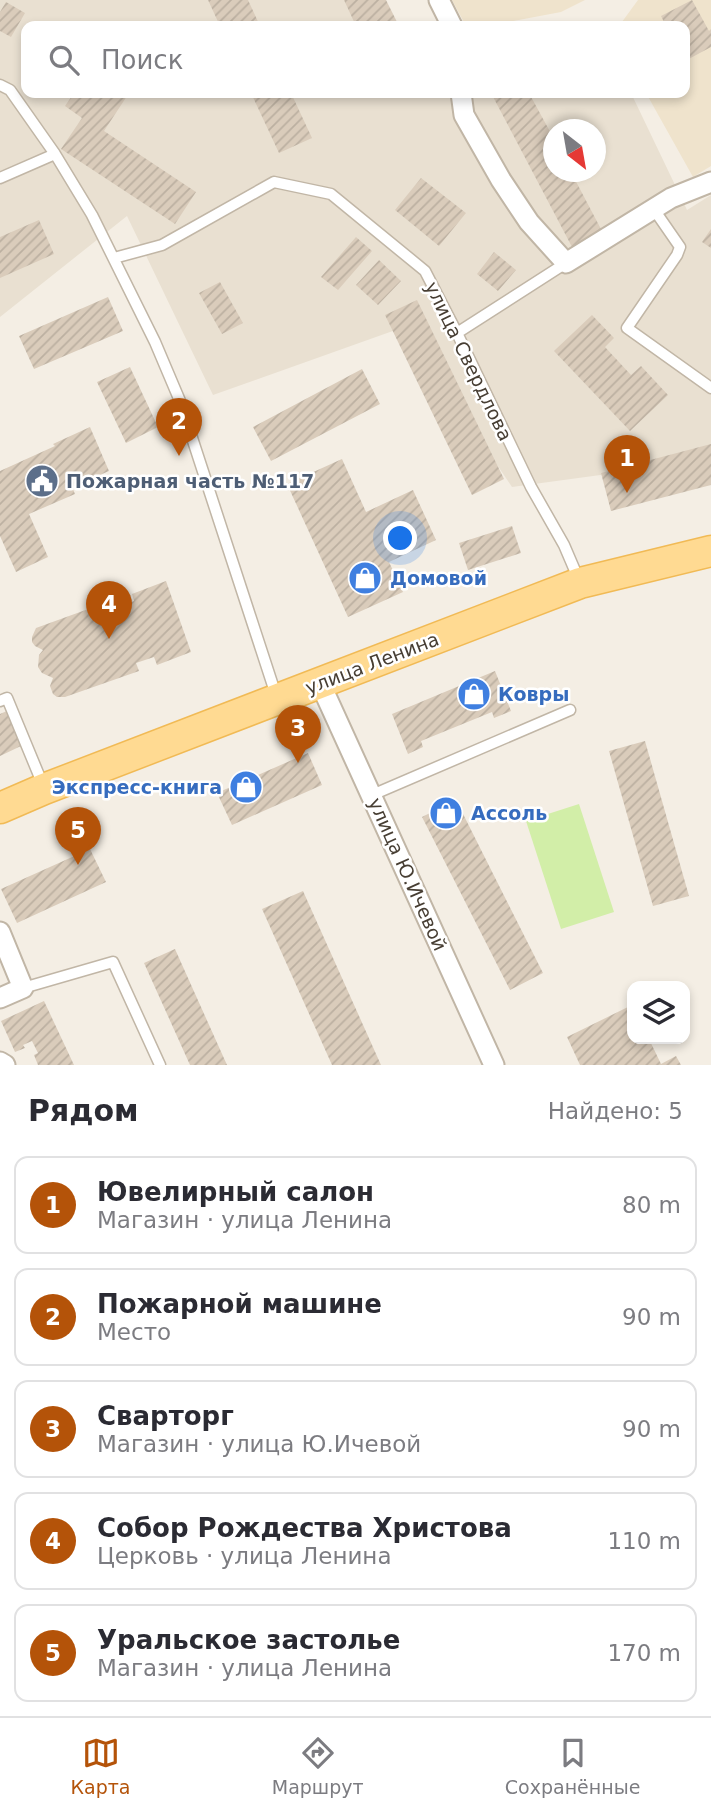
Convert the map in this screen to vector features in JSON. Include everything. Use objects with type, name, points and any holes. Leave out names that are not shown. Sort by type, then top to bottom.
[{"type":"main road","name":"улица Ленина","points":[[0,808],[580,583],[711,551]]},
{"type":"street","points":[[439,0],[450,21]]},
{"type":"street","points":[[462,98],[464,115],[501,180],[529,222],[566,263],[653,208],[711,182]]},
{"type":"street","name":"улица Ю.Ичевой","points":[[320,683],[494,1065]]},
{"type":"street","points":[[0,932],[23,988],[0,998]]},
{"type":"street","points":[[0,1062],[5,1065]]},
{"type":"lane","points":[[0,85],[10,90],[55,154],[92,215],[155,342],[180,401],[278,699]]},
{"type":"lane","points":[[0,178],[55,154]]},
{"type":"lane","name":"улица Свердлова","points":[[114,258],[162,245],[274,182],[331,194],[425,271],[531,487],[564,545],[580,583]]},
{"type":"lane","points":[[653,208],[680,247],[627,328],[711,388]]},
{"type":"lane","points":[[457,333],[566,263]]},
{"type":"lane","points":[[0,701],[7,698],[44,789]]},
{"type":"lane","points":[[372,795],[569,710]]},
{"type":"lane","points":[[23,988],[113,962],[160,1065]]},
{"type":"shaded area","points":[[0,0],[371,0],[380,21],[21,21],[21,98],[633,98],[687,210],[711,195],[711,460],[512,487],[404,327],[213,395],[127,216],[0,317]]},
{"type":"shaded area","points":[[452,0],[585,0],[561,12],[513,21],[463,21]]},
{"type":"shaded area","points":[[638,0],[711,0],[711,166],[693,177],[649,98],[690,98],[690,21],[623,21]]},
{"type":"green space","points":[[579,804],[614,912],[561,929],[526,821]]},
{"type":"building","points":[[208,0],[248,0],[258,21],[218,21]]},
{"type":"building","points":[[344,0],[386,0],[396,21],[354,21]]},
{"type":"building","points":[[692,0],[709,31],[711,29],[711,47],[690,58],[690,21],[664,21],[661,16]]},
{"type":"building","points":[[6,2],[25,13],[11,37],[0,31],[0,12]]},
{"type":"building","points":[[71,98],[126,98],[104,131],[196,192],[175,224],[61,149],[82,118],[65,106]]},
{"type":"building","points":[[253,98],[293,98],[312,138],[279,153]]},
{"type":"building","points":[[494,98],[532,98],[543,119],[543,182],[576,182],[602,231],[572,247]]},
{"type":"building","points":[[421,178],[466,213],[439,246],[395,210]]},
{"type":"building","points":[[39,220],[54,254],[0,278],[0,237]]},
{"type":"building","points":[[711,229],[711,248],[702,242]]},
{"type":"building","points":[[356,237],[372,251],[338,290],[321,277]]},
{"type":"building","points":[[494,252],[516,270],[498,291],[477,274]]},
{"type":"building","points":[[379,260],[401,281],[378,305],[356,285]]},
{"type":"building","points":[[220,282],[243,323],[222,334],[199,293]]},
{"type":"building","points":[[108,297],[123,331],[34,369],[19,336]]},
{"type":"building","points":[[417,300],[504,479],[472,495],[385,315]]},
{"type":"building","points":[[592,315],[614,338],[605,347],[631,375],[641,366],[668,395],[630,431],[554,351]]},
{"type":"building","points":[[130,367],[158,427],[126,443],[97,382]]},
{"type":"building","points":[[362,369],[380,404],[271,461],[253,427]]},
{"type":"building","points":[[90,427],[109,471],[72,487],[75,494],[29,514],[48,557],[16,572],[0,536],[0,471]]},
{"type":"building","points":[[711,444],[711,485],[611,511],[601,473]]},
{"type":"building","points":[[342,459],[366,512],[413,490],[436,540],[389,562],[403,592],[348,617],[287,484]]},
{"type":"building","points":[[512,526],[521,553],[468,570],[459,543]]},
{"type":"building","points":[[166,581],[191,652],[157,665],[154,657],[136,663],[139,671],[65,697],[53,694],[50,686],[53,678],[42,673],[38,667],[39,655],[43,650],[32,642],[36,628],[113,600],[116,608],[134,601],[132,594]]},
{"type":"building","points":[[495,671],[511,711],[494,718],[492,712],[421,741],[423,747],[408,754],[392,714]]},
{"type":"building","points":[[7,711],[21,746],[0,756],[0,714]]},
{"type":"building","points":[[645,741],[689,896],[653,906],[609,751]]},
{"type":"building","points":[[308,753],[322,785],[232,825],[217,793]]},
{"type":"building","points":[[456,800],[543,973],[510,990],[422,817]]},
{"type":"building","points":[[90,849],[106,882],[17,923],[1,889]]},
{"type":"building","points":[[303,891],[381,1065],[332,1065],[262,909]]},
{"type":"building","points":[[175,949],[227,1065],[190,1065],[144,963]]},
{"type":"building","points":[[44,1001],[74,1065],[38,1065],[34,1055],[38,1053],[32,1041],[15,1052],[1,1021]]},
{"type":"building","points":[[627,1007],[627,1044],[651,1044],[661,1064],[676,1056],[681,1065],[580,1065],[567,1037]]},
{"type":"place","name":"Пожарной машине","points":[[179,456]]},
{"type":"place","name":"Пожарная часть №117","points":[[42,481]]},
{"type":"place","name":"Ювелирный салон","points":[[627,493]]},
{"type":"place","name":"Домовой","points":[[365,578]]},
{"type":"place","name":"Собор Рождества Христова","points":[[109,639]]},
{"type":"place","name":"Ковры","points":[[474,694]]},
{"type":"place","name":"Сварторг","points":[[298,763]]},
{"type":"place","name":"Экспресс-книга","points":[[246,787]]},
{"type":"place","name":"Ассоль","points":[[446,813]]},
{"type":"place","name":"Уральское застолье","points":[[78,865]]}]
